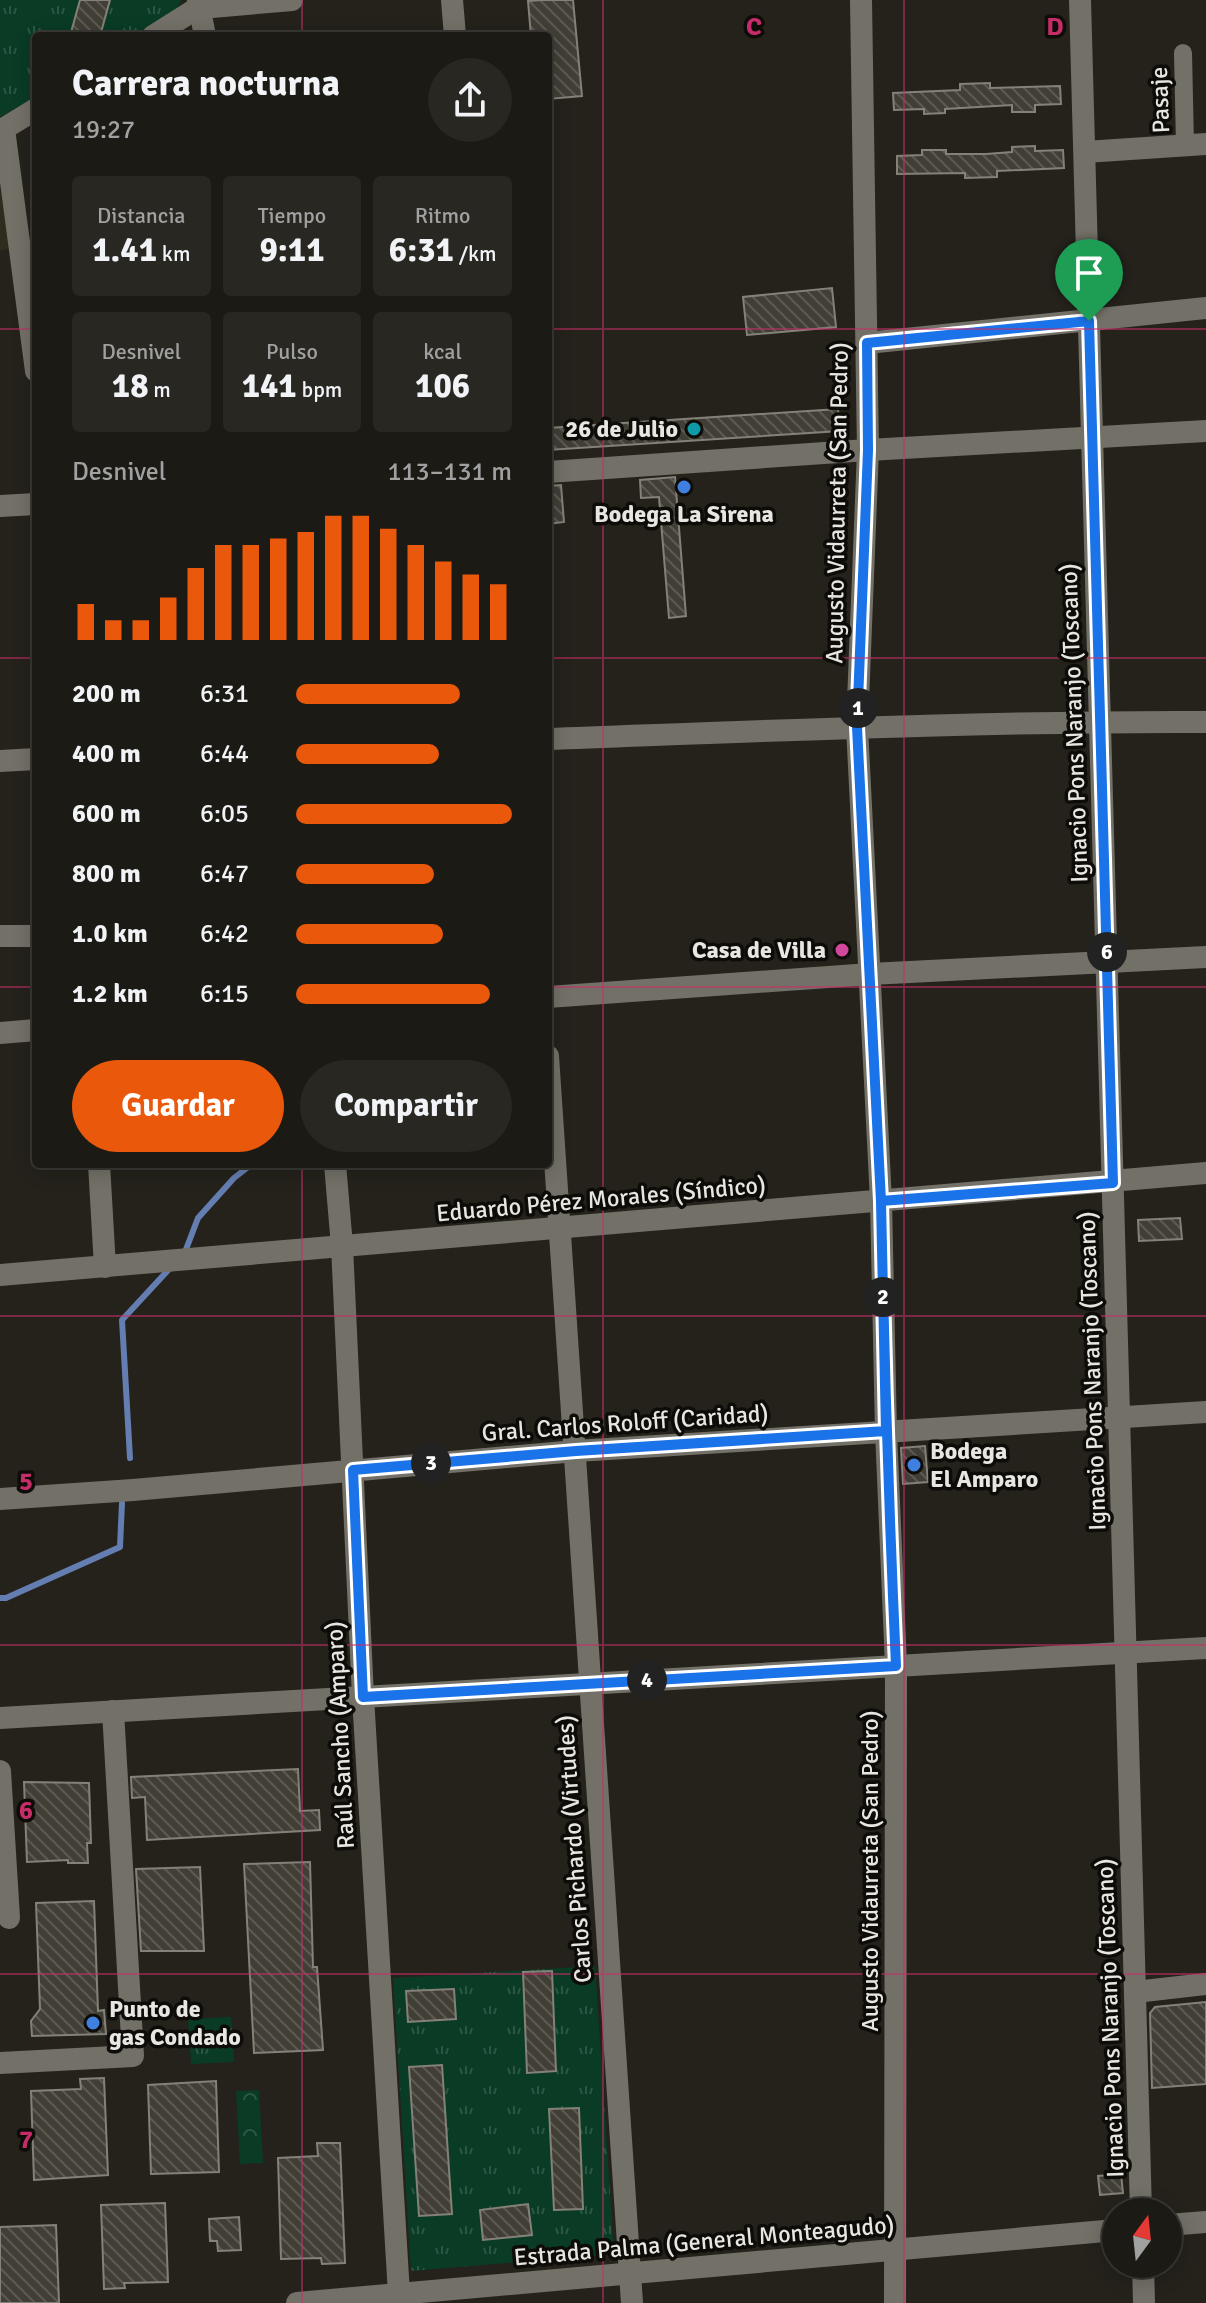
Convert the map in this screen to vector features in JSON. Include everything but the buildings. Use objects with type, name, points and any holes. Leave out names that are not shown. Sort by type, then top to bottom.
[{"type":"street","points":[[159,32],[203,3],[292,0]]},
{"type":"street","points":[[452,0],[455,32]]},
{"type":"street","name":"Augusto Vidaurreta (San Pedro)","points":[[861,0],[868,450],[857,727],[881,1201],[886,1431],[896,1666],[895,2303]]},
{"type":"street","name":"Ignacio Pons Naranjo (Toscano)","points":[[1080,0],[1141,2198]]},
{"type":"street","points":[[203,3],[205,32]]},
{"type":"street","name":"Pasaje","points":[[1183,53],[1196,144]]},
{"type":"street","points":[[32,111],[2,130],[32,343]]},
{"type":"street","points":[[1085,152],[1196,144]]},
{"type":"street","points":[[867,343],[1206,308]]},
{"type":"street","points":[[552,472],[1206,431]]},
{"type":"street","points":[[0,506],[32,504]]},
{"type":"street","points":[[552,739],[857,727],[1100,721],[1206,722]]},
{"type":"street","points":[[0,761],[32,759]]},
{"type":"street","points":[[0,936],[32,936]]},
{"type":"street","points":[[552,997],[870,974],[1206,957]]},
{"type":"street","points":[[0,1033],[32,1030]]},
{"type":"street","name":"Carlos Pichardo (Virtudes)","points":[[552,1142],[576,1451],[632,2303]]},
{"type":"street","points":[[99,1168],[105,1267]]},
{"type":"street","name":"Raúl Sancho (Amparo)","points":[[335,1168],[399,2298]]},
{"type":"street","name":"Eduardo Pérez Morales (Síndico)","points":[[0,1275],[1206,1173]]},
{"type":"street","name":"Gral. Carlos Roloff (Caridad)","points":[[0,1499],[576,1451],[1206,1412]]},
{"type":"street","points":[[0,1718],[1206,1648]]},
{"type":"street","points":[[0,2063],[133,2056],[113,1711]]},
{"type":"street","points":[[0,1771],[9,1918]]},
{"type":"street","points":[[1135,1992],[1206,1984]]},
{"type":"street","points":[[1182,2224],[1206,2222]]},
{"type":"street","name":"Estrada Palma (General Monteagudo)","points":[[297,2303],[399,2298],[631,2273],[1102,2231]]},
{"type":"street","points":[[1143,2278],[1144,2303]]},
{"type":"shaded area","points":[[0,190],[10,248],[0,251]]},
{"type":"green space","points":[[0,0],[181,0],[171,20],[150,32],[32,32],[32,99],[0,117]]},
{"type":"green space","points":[[595,1966],[614,2254],[411,2271],[393,1978]]},
{"type":"green space","points":[[231,2017],[234,2062],[191,2064],[188,2019]]},
{"type":"green space","points":[[259,2090],[263,2163],[240,2164],[236,2091]]},
{"type":"waterway","points":[[185,1252],[198,1218],[247,1168]]},
{"type":"waterway","points":[[130,1458],[122,1320],[172,1266]]},
{"type":"waterway","points":[[0,1598],[120,1547],[122,1503]]},
{"type":"place","name":"26 de Julio","points":[[694,429]]},
{"type":"place","name":"Bodega La Sirena","points":[[684,487]]},
{"type":"place","name":"Casa de Villa","points":[[842,950]]},
{"type":"place","name":"Bodega El Amparo","points":[[914,1465]]},
{"type":"place","name":"Punto de gas Condado","points":[[93,2023]]},
{"type":"route","points":[[1089,321],[867,343],[868,450],[857,727],[881,1201],[886,1431],[576,1451],[353,1470],[363,1697],[896,1666],[886,1431],[883,1316],[881,1201],[1113,1183],[1089,321]]}]
